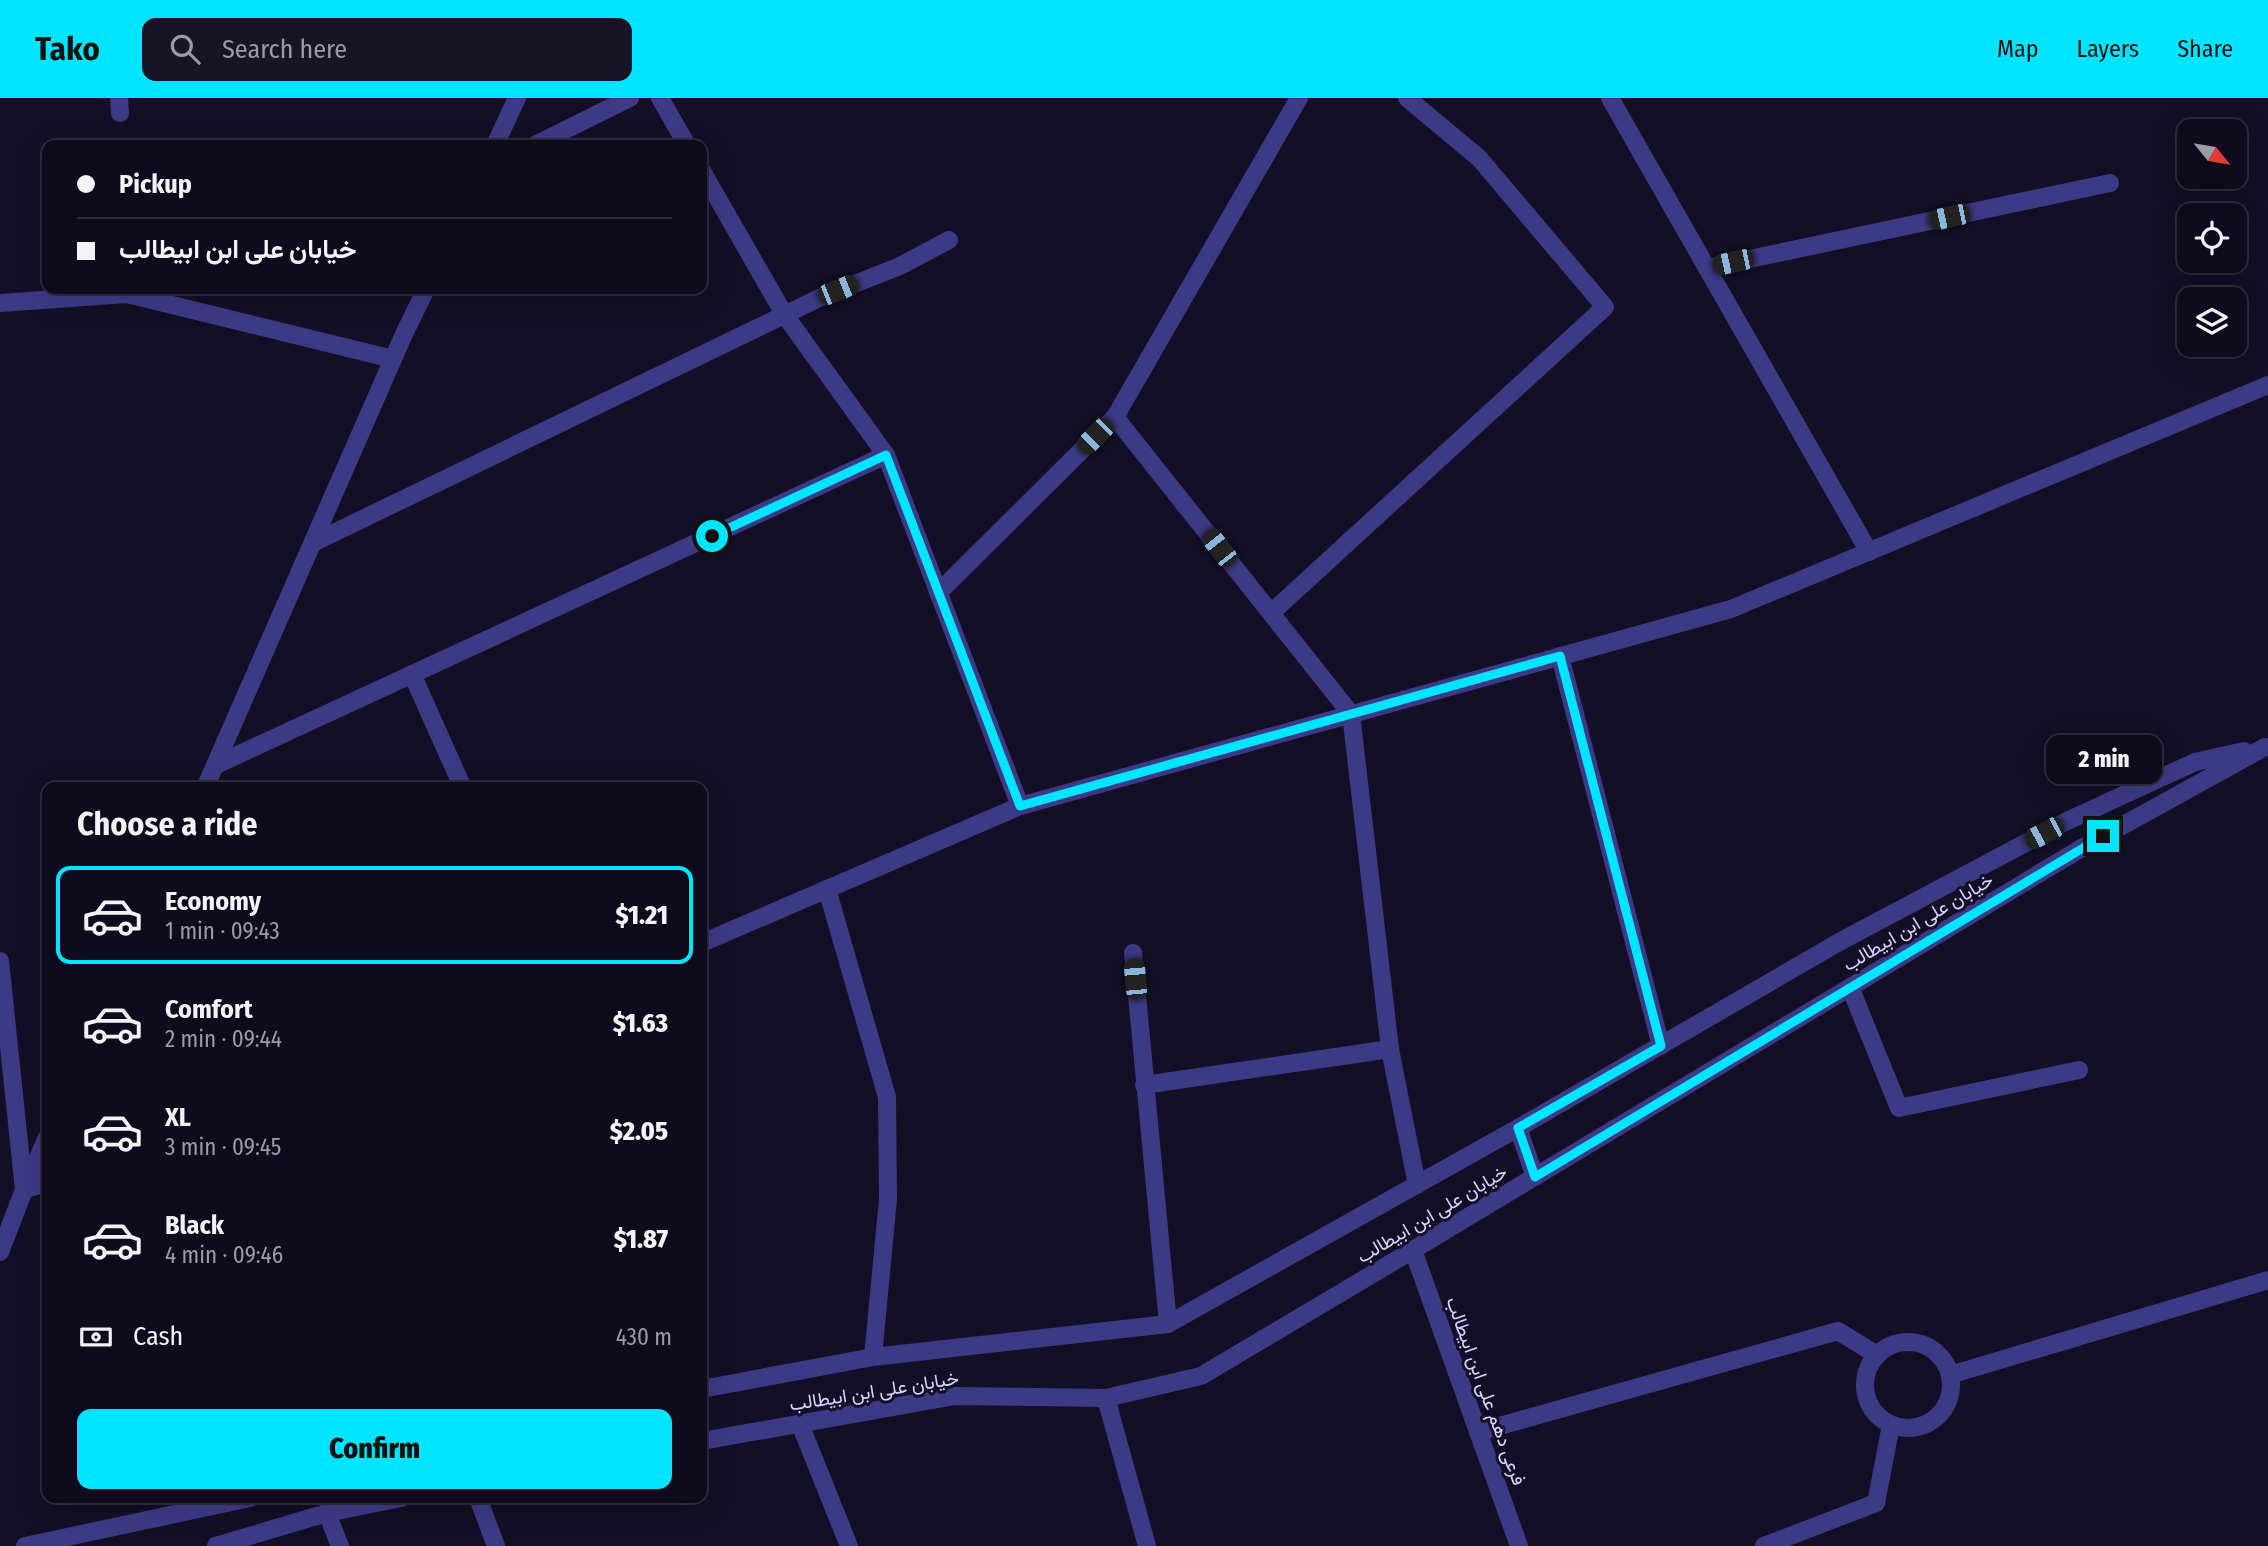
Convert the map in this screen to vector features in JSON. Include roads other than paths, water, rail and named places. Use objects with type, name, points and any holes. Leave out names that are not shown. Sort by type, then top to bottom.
[{"type":"street","points":[[497,140],[517,98]]},
{"type":"street","points":[[545,140],[630,98]]},
{"type":"street","points":[[660,98],[684,140]]},
{"type":"street","points":[[938,593],[1115,417],[1299,98]]},
{"type":"street","points":[[1271,613],[1605,307],[1479,158],[1407,98]]},
{"type":"street","points":[[1610,98],[1869,552]]},
{"type":"street","points":[[707,180],[784,314],[886,455],[1020,806]]},
{"type":"street","points":[[1707,268],[2110,183]]},
{"type":"street","points":[[313,543],[784,314],[900,265],[949,240]]},
{"type":"street","points":[[0,303],[127,294],[393,359]]},
{"type":"street","points":[[208,782],[424,294]]},
{"type":"street","points":[[707,941],[1020,806],[1731,609],[2268,385]]},
{"type":"street","points":[[1115,417],[1351,714],[1390,1049],[1418,1185]]},
{"type":"street","points":[[216,765],[886,455]]},
{"type":"street","points":[[1560,656],[1661,1046]]},
{"type":"street","points":[[412,674],[460,782]]},
{"type":"street","name":"خیابان علی ابن ابیطالب","points":[[707,1388],[873,1357],[1168,1324],[1418,1185],[1841,941],[2067,821],[2195,762],[2267,746]]},
{"type":"street","name":"خیابان علی ابن ابیطالب","points":[[707,1440],[955,1396],[1106,1398],[1200,1376],[2080,849],[2267,746]]},
{"type":"street","points":[[827,889],[887,1097],[888,1199],[873,1357]]},
{"type":"street","points":[[1133,953],[1168,1324]]},
{"type":"street","points":[[0,961],[24,1190]]},
{"type":"street","points":[[1850,987],[1899,1108],[2079,1070]]},
{"type":"street","points":[[1144,1085],[1390,1049]]},
{"type":"street","points":[[1518,1128],[1535,1177]]},
{"type":"street","points":[[0,1252],[42,1149]]},
{"type":"street","points":[[24,1190],[42,1183]]},
{"type":"street","name":"فرعی دهم علی ابن ابیطالب","points":[[1413,1250],[1520,1546]]},
{"type":"street","points":[[1950,1374],[2268,1279]]},
{"type":"street","points":[[1479,1432],[1838,1331],[1877,1355]]},
{"type":"street","points":[[1900,1342],[1926,1345],[1937,1352],[1950,1374],[1948,1401],[1941,1413],[1931,1422],[1918,1427],[1891,1425],[1880,1418],[1871,1407],[1866,1394],[1865,1380],[1869,1367],[1877,1355],[1900,1342]]},
{"type":"street","points":[[1106,1398],[1147,1546]]},
{"type":"street","points":[[800,1424],[849,1546]]},
{"type":"street","points":[[1764,1546],[1876,1503],[1891,1425]]},
{"type":"street","points":[[25,1546],[227,1503]]},
{"type":"street","points":[[216,1546],[327,1513],[376,1503]]},
{"type":"street","points":[[480,1503],[496,1546]]},
{"type":"street","points":[[327,1513],[340,1546]]}]
